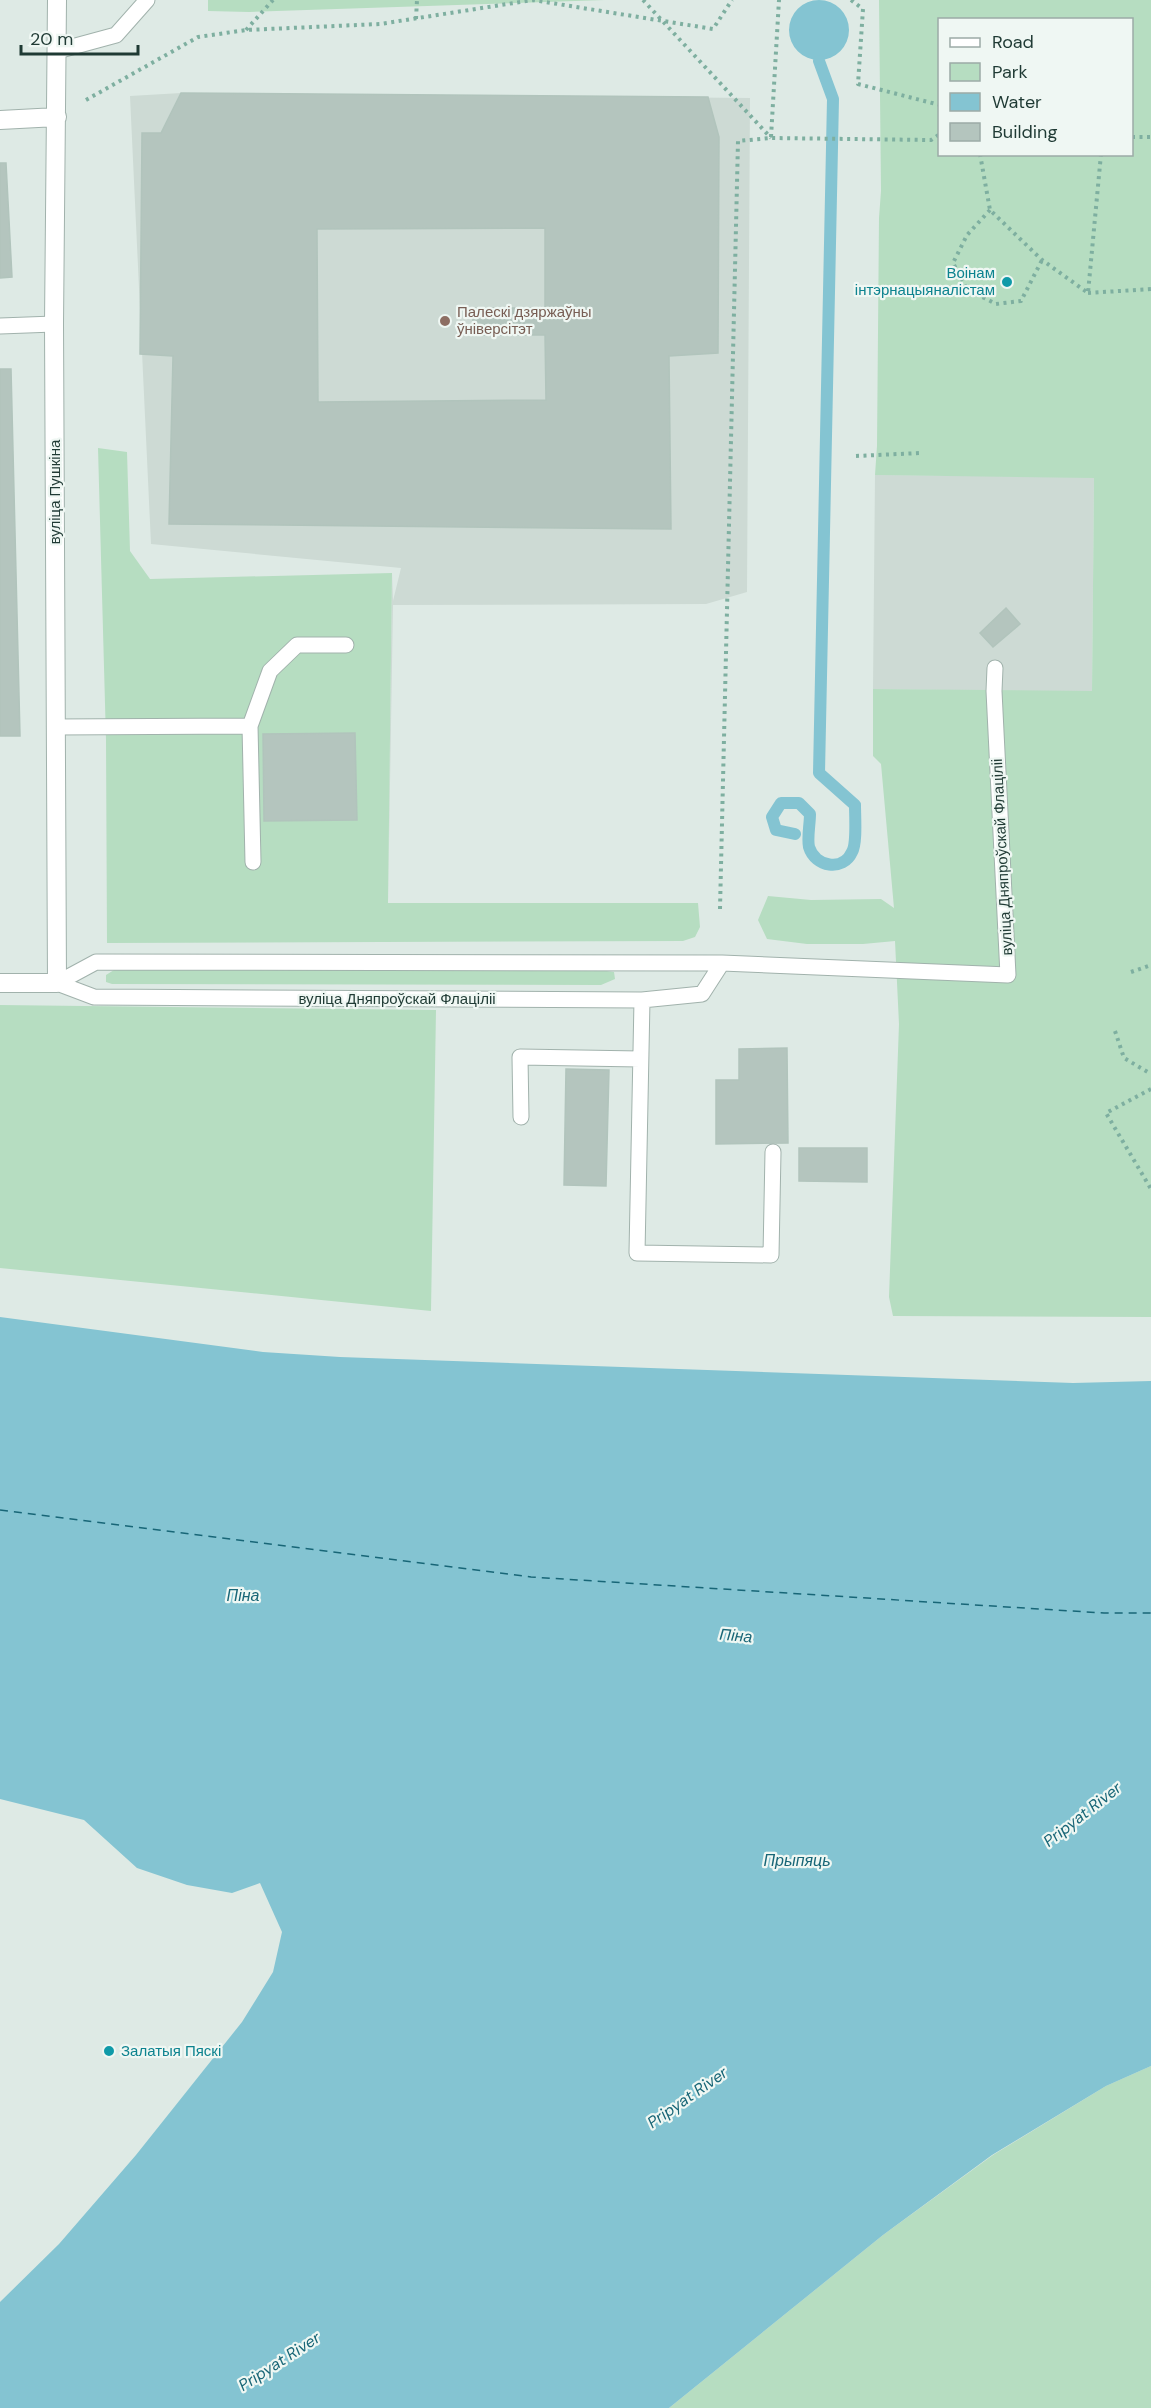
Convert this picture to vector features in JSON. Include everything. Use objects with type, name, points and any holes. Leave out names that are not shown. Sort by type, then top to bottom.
[{"type":"street","name":"вуліца Пушкіна","points":[[57,0],[54,324],[57,983]]},
{"type":"street","points":[[0,120],[57,117]]},
{"type":"street","name":"вуліца Дняпроўскай Флаціліі","points":[[0,983],[57,983]]},
{"type":"lane","points":[[57,51],[116,35],[147,0]]},
{"type":"lane","points":[[0,327],[54,324]]},
{"type":"lane","points":[[253,862],[250,726],[270,671],[297,645],[346,645]]},
{"type":"lane","name":"вуліца Дняпроўскай Флаціліі","points":[[57,983],[96,962],[722,963],[1008,975],[994,691],[995,668]]},
{"type":"lane","points":[[55,727],[250,726]]},
{"type":"lane","name":"вуліца Дняпроўскай Флаціліі","points":[[57,983],[94,997],[642,1000],[702,994],[722,963]]},
{"type":"lane","points":[[642,1000],[637,1253],[771,1256],[773,1152]]},
{"type":"lane","points":[[521,1117],[520,1057],[640,1059]]},
{"type":"path","points":[[246,30],[273,0]]},
{"type":"path","points":[[416,19],[417,0]]},
{"type":"path","points":[[57,117],[198,37],[246,30],[380,24],[533,0],[713,29],[732,0]]},
{"type":"path","points":[[643,0],[771,138]]},
{"type":"path","points":[[771,138],[779,0]]},
{"type":"path","points":[[850,0],[863,9],[858,84],[938,105]]},
{"type":"path","points":[[720,909],[738,141],[771,138],[931,140],[938,135]]},
{"type":"path","points":[[1133,137],[1151,137]]},
{"type":"path","points":[[980,156],[990,210],[1042,260],[1088,293],[1151,289]]},
{"type":"path","points":[[1088,293],[1101,156]]},
{"type":"path","points":[[990,210],[967,235],[953,263],[967,289],[996,304],[1021,301],[1042,260]]},
{"type":"path","points":[[856,456],[920,453]]},
{"type":"path","points":[[1131,972],[1151,965]]},
{"type":"path","points":[[1115,1031],[1124,1058],[1151,1074]]},
{"type":"path","points":[[1151,1089],[1106,1113],[1151,1189]]},
{"type":"shaded area","name":"Палескі дзяржаўны ўніверсітэт","points":[[181,93],[750,98],[747,592],[706,604],[393,605],[388,903],[392,573],[393,601],[401,568],[151,544],[130,96]]},
{"type":"shaded area","points":[[875,475],[1094,477],[1092,692],[873,689]]},
{"type":"green space","points":[[208,0],[605,0],[249,12],[208,11]]},
{"type":"green space","points":[[879,0],[1151,0],[1151,1317],[893,1316],[889,1297],[899,1024],[895,941],[863,944],[807,944],[767,939],[758,920],[768,896],[811,900],[881,899],[894,908],[881,764],[873,756],[873,689],[1092,691],[1094,478],[875,475],[881,191]]},
{"type":"green space","points":[[98,448],[127,452],[130,551],[150,579],[392,573],[388,903],[698,903],[700,927],[695,937],[683,941],[107,943],[106,740]]},
{"type":"green space","points":[[114,970],[599,970],[614,972],[615,979],[601,985],[112,984],[106,982],[106,975]]},
{"type":"green space","points":[[0,1005],[436,1010],[431,1311],[0,1268]]},
{"type":"green space","points":[[1151,2066],[1151,2408],[669,2408],[883,2235],[993,2155],[1106,2086]]},
{"type":"water","points":[[813,0],[825,0],[836,5],[844,13],[849,30],[847,42],[836,55],[825,60],[813,60],[802,55],[794,47],[789,36],[789,24],[794,13],[802,5]]},
{"type":"water","name":"Прыпяць","points":[[0,1317],[263,1352],[340,1357],[1073,1383],[1151,1381],[1151,2066],[1106,2086],[992,2155],[883,2235],[669,2408],[0,2408],[0,2302],[59,2244],[136,2155],[242,2022],[273,1972],[282,1932],[260,1883],[232,1893],[187,1885],[137,1868],[84,1820],[0,1799]]},
{"type":"building","name":"Палескі дзяржаўны ўніверсітэт","points":[[181,93],[708,97],[719,137],[718,353],[669,356],[671,529],[169,524],[173,356],[140,354],[142,133],[161,133]],"holes":[[[545,228],[545,308],[473,308],[473,335],[545,335],[546,400],[318,402],[317,229]]]},
{"type":"building","points":[[0,163],[6,163],[12,277],[0,278]]},
{"type":"building","points":[[0,369],[11,369],[20,736],[0,736]]},
{"type":"building","points":[[1006,608],[1020,624],[993,647],[980,633]]},
{"type":"building","points":[[355,733],[357,820],[264,821],[263,734]]},
{"type":"building","points":[[787,1048],[788,1143],[716,1144],[716,1080],[739,1080],[739,1049]]},
{"type":"building","points":[[566,1069],[609,1070],[606,1186],[564,1185]]},
{"type":"building","points":[[799,1148],[867,1148],[867,1182],[799,1181]]},
{"type":"waterway","points":[[795,834],[776,830],[772,817],[781,803],[799,803],[810,814],[809,847],[812,854],[823,863],[842,862],[848,858],[854,848],[855,805],[819,773],[833,99],[819,61]]},
{"type":"ferry route","points":[[0,1510],[531,1577],[1104,1613],[1151,1613]]},
{"type":"place","name":"Воінам інтэрнацыяналістам","points":[[1007,282]]},
{"type":"place","name":"Палескі дзяржаўны ўніверсітэт","points":[[445,321]]},
{"type":"place","name":"Залатыя Пяскі","points":[[109,2051]]},
{"type":"water label","name":"Піна","points":[[243,1595]]},
{"type":"water label","name":"Піна","points":[[736,1635]]},
{"type":"water label","name":"Pripyat River","points":[[1082,1814]]},
{"type":"water label","name":"Pripyat River","points":[[687,2097]]},
{"type":"water label","name":"Pripyat River","points":[[279,2361]]}]
